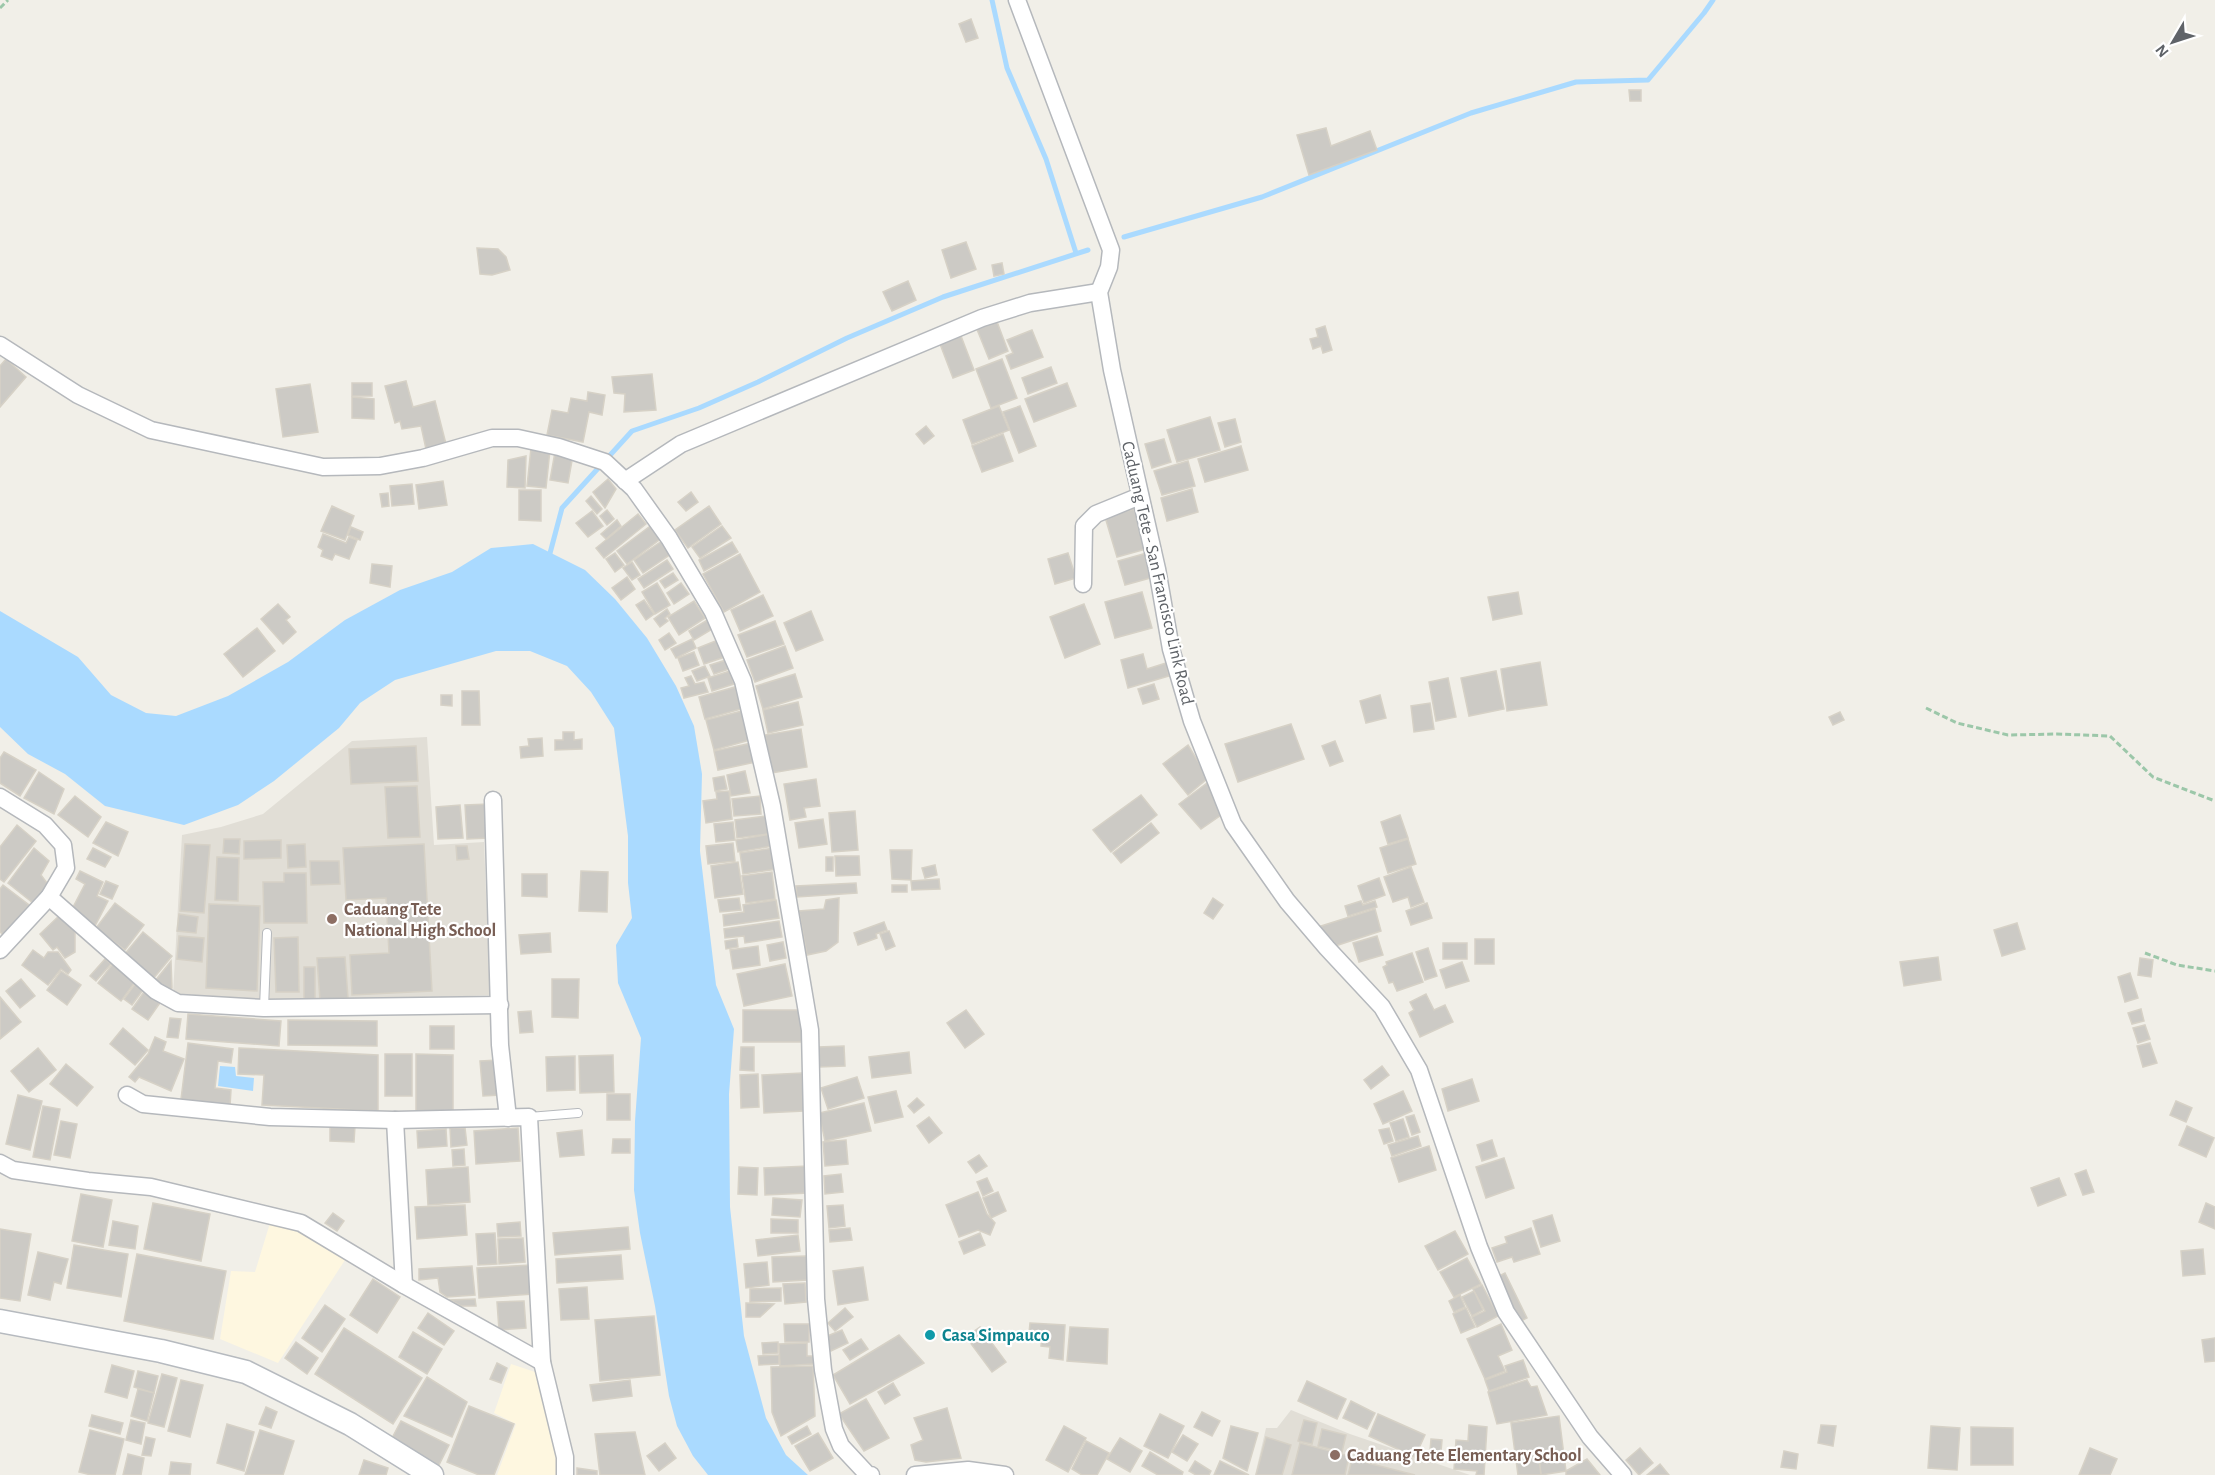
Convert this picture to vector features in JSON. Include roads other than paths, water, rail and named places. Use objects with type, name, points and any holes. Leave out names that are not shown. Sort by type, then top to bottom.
[{"type":"main road","points":[[0,1321],[161,1351],[246,1372],[350,1424],[432,1475]]},
{"type":"street","name":"Caduang Tete - San Francisco Link Road","points":[[1017,0],[1111,250],[1099,292],[1112,370],[1157,569],[1174,659],[1192,721],[1233,824],[1287,901],[1382,1007],[1419,1070],[1479,1247],[1506,1311],[1590,1437],[1623,1475]]},
{"type":"street","points":[[625,481],[681,444],[982,318],[1030,303],[1099,292]]},
{"type":"street","points":[[0,345],[78,394],[151,430],[323,467],[380,466],[423,458],[492,438],[518,438],[559,447],[605,462],[634,489],[669,538],[708,603],[743,681],[772,806],[810,1030],[816,1299],[823,1370],[834,1429],[841,1446],[868,1475],[871,1475]]},
{"type":"street","points":[[1083,584],[1084,526],[1095,514],[1140,496]]},
{"type":"street","points":[[0,797],[45,825],[63,844],[66,868],[49,897],[1,947]]},
{"type":"street","points":[[493,800],[500,1045],[508,1119]]},
{"type":"street","points":[[49,897],[156,991],[178,1003],[264,1008],[500,1005]]},
{"type":"street","points":[[127,1095],[143,1104],[270,1117],[395,1120],[529,1117],[542,1362],[565,1457],[564,1475]]},
{"type":"street","points":[[395,1120],[404,1285]]},
{"type":"street","points":[[0,1163],[13,1170],[151,1187],[301,1223],[404,1285],[542,1362]]},
{"type":"street","points":[[915,1475],[968,1470],[1005,1475]]},
{"type":"lane","points":[[264,1008],[267,933]]},
{"type":"lane","points":[[529,1117],[578,1113]]},
{"type":"water","points":[[533,544],[585,570],[615,599],[647,638],[676,686],[694,726],[702,774],[700,851],[716,985],[734,1029],[729,1094],[730,1207],[744,1336],[766,1418],[786,1455],[808,1475],[708,1475],[693,1456],[677,1426],[669,1396],[634,1190],[635,1121],[641,1038],[618,983],[616,945],[632,918],[628,883],[628,836],[614,728],[591,692],[567,666],[530,651],[496,651],[395,680],[360,703],[339,728],[274,781],[238,805],[184,825],[105,806],[65,774],[28,754],[0,727],[0,611],[78,657],[111,695],[146,713],[176,716],[228,696],[288,662],[345,620],[400,590],[452,572],[491,548]]},
{"type":"water","points":[[220,1066],[235,1067],[236,1076],[254,1078],[253,1091],[218,1086]]},
{"type":"waterway","points":[[992,0],[1007,68],[1046,159],[1076,253]]},
{"type":"waterway","points":[[1124,237],[1262,197],[1471,113],[1576,82],[1648,80],[1713,0]]},
{"type":"waterway","points":[[549,557],[562,508],[632,431],[699,408],[847,338],[943,297],[1088,250]]},
{"type":"place","name":"Caduang Tete National High School","points":[[332,919]]},
{"type":"place","name":"Casa Simpauco","points":[[930,1335]]},
{"type":"place","name":"Caduang Tete Elementary School","points":[[1335,1455]]}]
